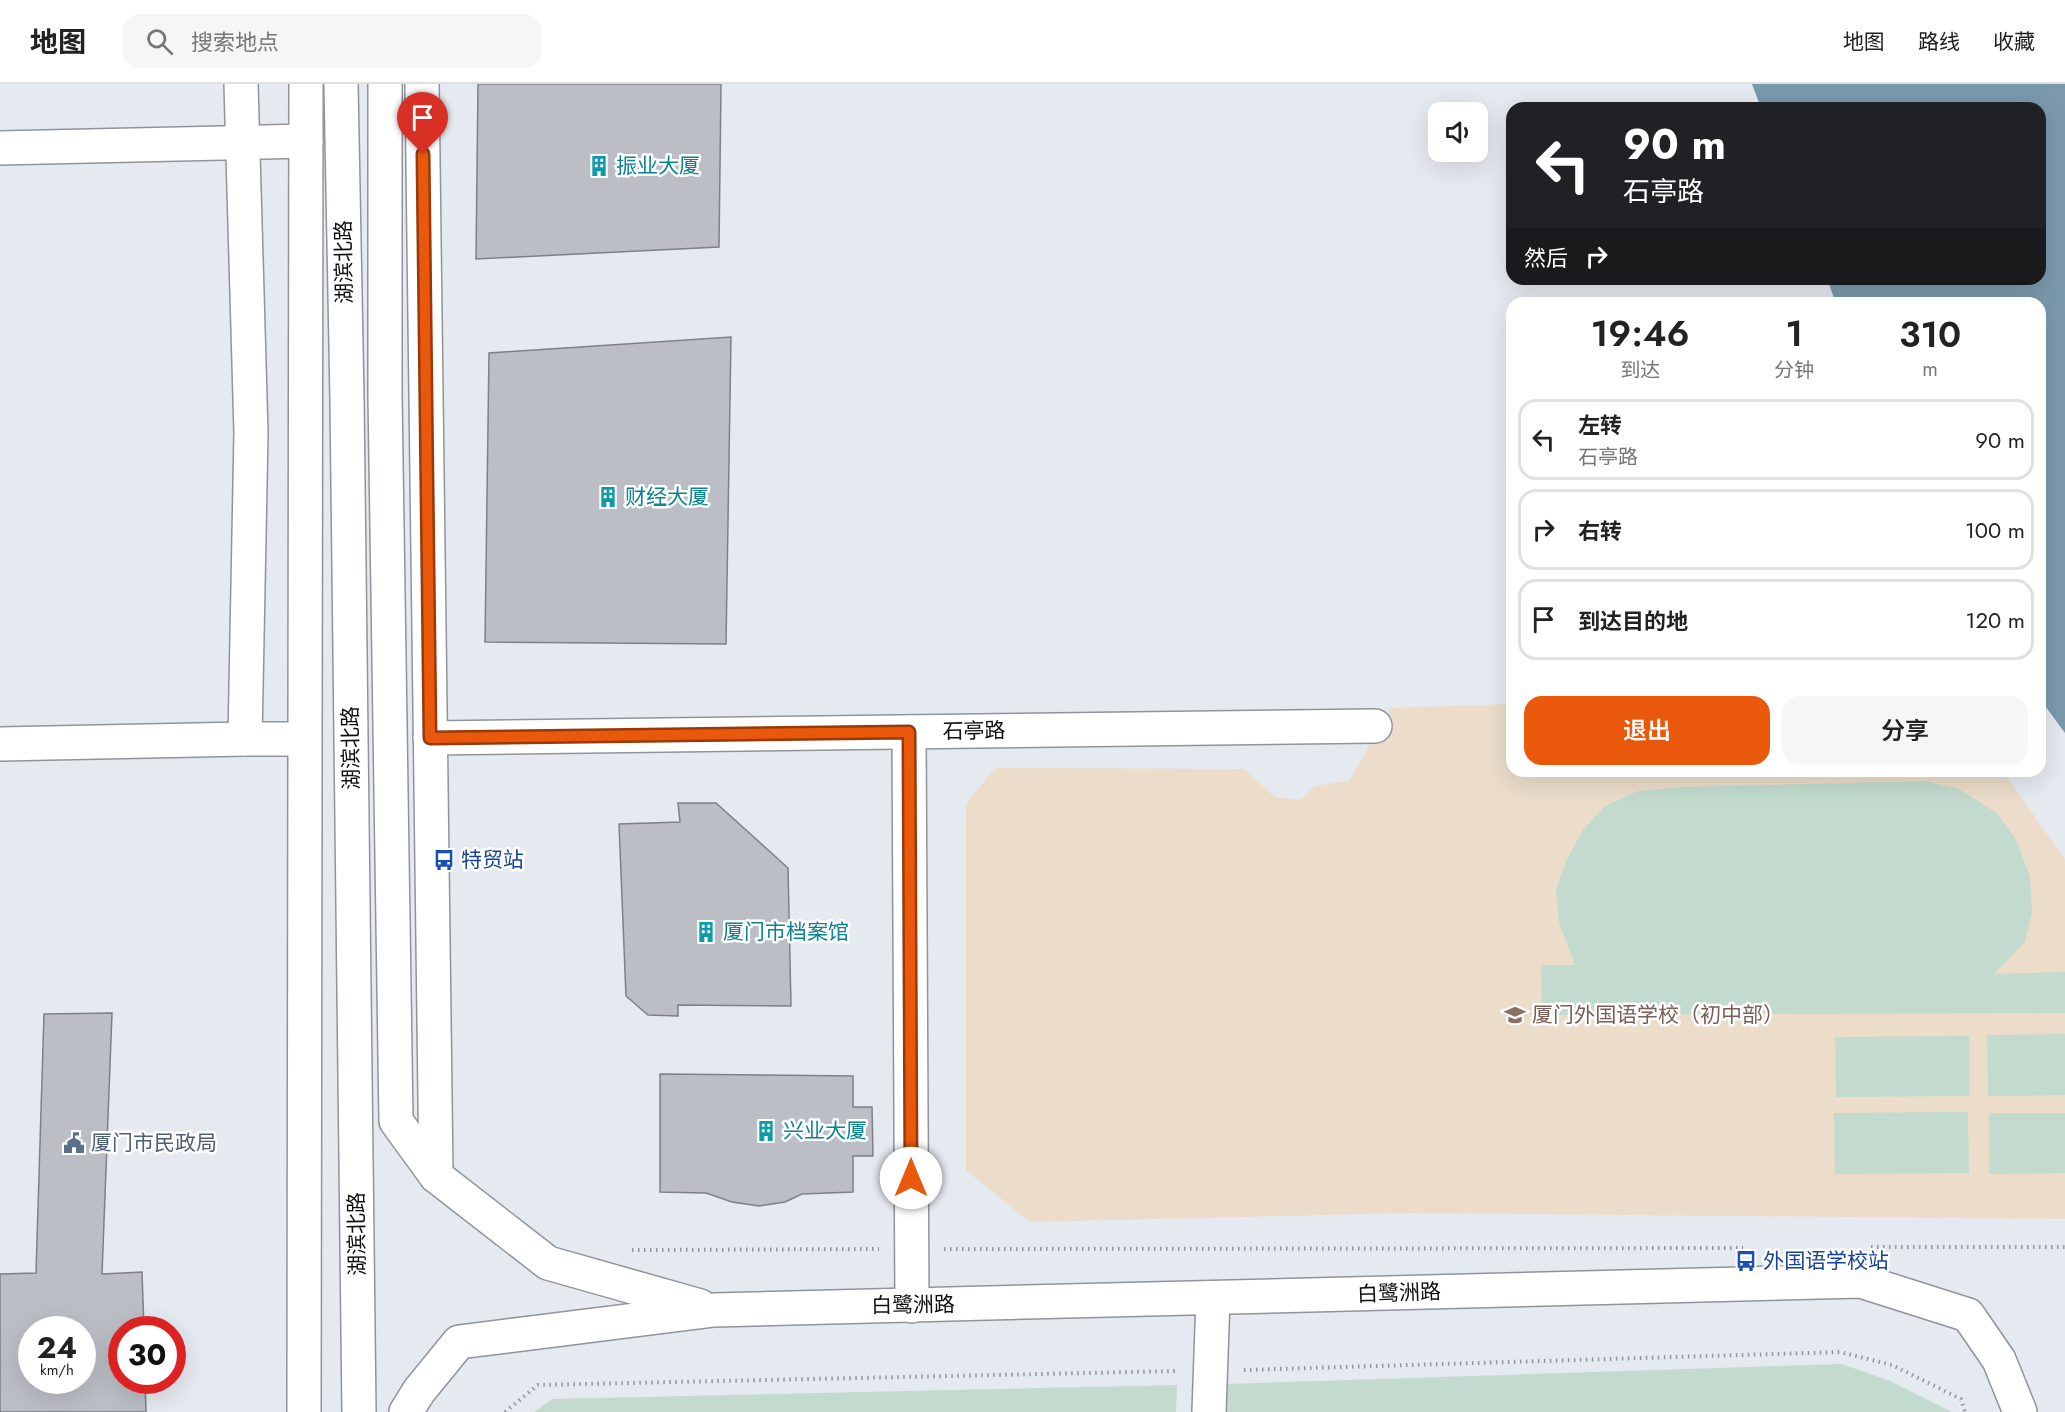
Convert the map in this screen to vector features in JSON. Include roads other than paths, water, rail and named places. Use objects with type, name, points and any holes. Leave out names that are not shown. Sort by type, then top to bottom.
[{"type":"street","points":[[241,84],[251,433],[245,738]]},
{"type":"street","points":[[304,1412],[306,84]]},
{"type":"street","name":"湖滨北路","points":[[341,84],[347,387],[359,1412]]},
{"type":"street","name":"湖滨北路","points":[[385,84],[385,395],[396,1121]]},
{"type":"street","points":[[422,84],[436,1176]]},
{"type":"street","points":[[0,148],[306,141]]},
{"type":"street","name":"石亭路","points":[[430,738],[1375,726]]},
{"type":"street","points":[[909,732],[912,1306]]},
{"type":"street","points":[[0,744],[245,738],[304,740]]},
{"type":"street","name":"白鹭洲路","points":[[396,1121],[436,1176],[548,1263],[714,1310]]},
{"type":"street","name":"白鹭洲路","points":[[414,1405],[459,1342],[714,1310],[1861,1281],[1968,1315],[1999,1360],[2020,1412]]},
{"type":"street","points":[[1209,1412],[1213,1298]]},
{"type":"water","points":[[1752,84],[2065,84],[2065,733],[2046,707],[2046,297],[1834,297],[1829,285],[2046,285],[2046,102],[1759,102]]},
{"type":"place","name":"振业大厦","points":[[599,166]]},
{"type":"place","name":"财经大厦","points":[[608,497]]},
{"type":"place","name":"特贸站","points":[[444,860]]},
{"type":"place","name":"厦门市档案馆","points":[[706,932]]},
{"type":"place","name":"厦门外国语学校（初中部）","points":[[1515,1015]]},
{"type":"place","name":"兴业大厦","points":[[766,1131]]},
{"type":"place","name":"厦门市民政局","points":[[74,1143]]},
{"type":"place","name":"外国语学校站","points":[[1746,1261]]}]
